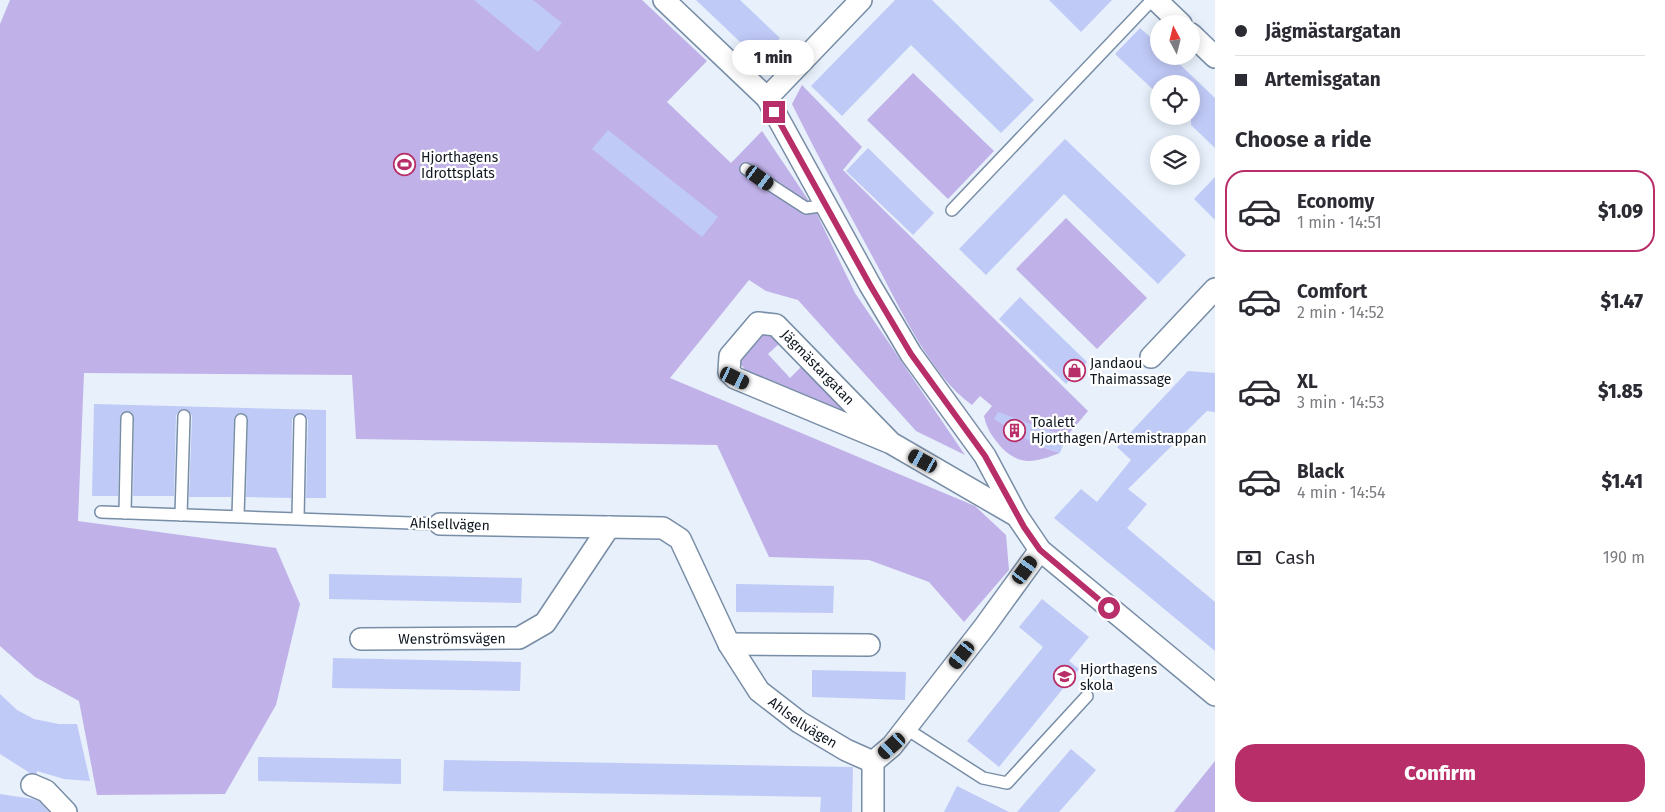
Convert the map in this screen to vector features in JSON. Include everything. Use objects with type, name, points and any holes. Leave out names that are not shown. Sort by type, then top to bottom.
[{"type":"street","points":[[664,0],[766,98],[870,285],[911,354],[985,456],[1017,516],[1040,550],[1215,695]]},
{"type":"street","points":[[766,98],[861,0]]},
{"type":"street","points":[[1156,0],[1172,15]]},
{"type":"street","points":[[1200,41],[1213,52]]},
{"type":"street","points":[[1151,357],[1215,289]]},
{"type":"street","name":"Jägmästargatan","points":[[891,443],[776,325],[758,323],[730,356],[729,372],[735,378],[891,443],[1017,516]]},
{"type":"street","name":"Ahlsellvägen","points":[[440,524],[663,528],[680,539],[729,644],[759,691],[799,722],[846,750],[873,762]]},
{"type":"street","name":"Wenströmsvägen","points":[[361,639],[519,638],[545,623],[608,527]]},
{"type":"street","points":[[873,812],[873,762],[892,746],[985,626],[1040,550]]},
{"type":"street","points":[[729,644],[869,645]]},
{"type":"street","points":[[32,785],[46,791],[66,812]]},
{"type":"lane","points":[[952,210],[1152,0]]},
{"type":"lane","points":[[746,169],[806,208],[827,205]]},
{"type":"lane","points":[[181,515],[184,416]]},
{"type":"lane","points":[[125,513],[127,418]]},
{"type":"lane","points":[[238,516],[241,420]]},
{"type":"lane","points":[[298,518],[300,420]]},
{"type":"lane","name":"Ahlsellvägen","points":[[100,512],[440,524]]},
{"type":"lane","points":[[905,728],[982,778],[1007,783],[1087,696]]},
{"type":"shaded area","points":[[10,0],[642,0],[707,61],[667,102],[731,163],[762,131],[815,210],[855,293],[965,455],[916,431],[798,300],[766,291],[749,280],[670,378],[975,506],[1006,535],[1009,570],[964,622],[929,582],[869,560],[769,557],[717,445],[356,439],[352,375],[84,373],[78,521],[276,548],[300,604],[276,705],[225,794],[97,795],[79,701],[35,677],[0,646],[0,24]]},
{"type":"shaded area","points":[[913,73],[994,151],[948,199],[867,120]]},
{"type":"shaded area","points":[[802,85],[862,147],[843,170],[1088,411],[1066,437],[1042,428],[1036,445],[1060,453],[1043,459],[1029,461],[1015,458],[1008,453],[990,433],[987,425],[984,416],[992,406],[980,396],[972,405],[943,377],[930,359],[906,321],[792,104]]},
{"type":"shaded area","points":[[1066,218],[1147,298],[1097,349],[1016,269]]},
{"type":"shaded area","points":[[768,334],[780,343],[768,354],[790,378],[803,365],[863,425],[750,377],[740,363],[743,350],[757,335]]},
{"type":"shaded area","points":[[1215,761],[1215,812],[1174,812]]},
{"type":"building","points":[[474,0],[533,0],[562,23],[538,52]]},
{"type":"building","points":[[696,0],[740,0],[780,38],[759,60]]},
{"type":"building","points":[[895,0],[932,0],[1034,100],[1001,133],[911,45],[842,116],[811,86]]},
{"type":"building","points":[[1049,0],[1112,0],[1081,32]]},
{"type":"building","points":[[1140,28],[1150,37],[1150,65],[1180,65],[1191,75],[1150,75],[1150,87],[1115,54]]},
{"type":"building","points":[[1200,84],[1215,98],[1215,148],[1191,125],[1200,125]]},
{"type":"building","points":[[608,130],[718,217],[702,237],[592,149]]},
{"type":"building","points":[[1065,139],[1186,255],[1158,284],[1064,194],[986,275],[959,249]]},
{"type":"building","points":[[868,148],[934,213],[913,235],[846,171]]},
{"type":"building","points":[[1215,177],[1215,220],[1194,199]]},
{"type":"building","points":[[1020,297],[1087,362],[1066,384],[999,319]]},
{"type":"building","points":[[1188,371],[1215,373],[1215,412],[1207,411],[1128,489],[1147,504],[1127,528],[1215,602],[1215,651],[1054,518],[1081,489],[1097,502],[1131,460],[1117,447]]},
{"type":"building","points":[[94,404],[326,410],[326,498],[306,498],[308,420],[304,414],[300,413],[294,416],[292,420],[291,498],[246,497],[248,420],[245,414],[241,413],[235,416],[234,420],[231,497],[189,497],[192,416],[188,410],[184,409],[178,412],[176,416],[174,496],[133,496],[134,418],[131,412],[127,411],[121,414],[120,418],[118,496],[92,496]]},
{"type":"building","points":[[998,412],[1066,437],[1060,453],[1036,445],[994,419]]},
{"type":"building","points":[[329,574],[522,578],[521,603],[329,599]]},
{"type":"building","points":[[736,584],[834,586],[833,613],[736,612]]},
{"type":"building","name":"Hjorthagens skola","points":[[1042,599],[1089,637],[1069,661],[1079,669],[999,767],[967,741],[1043,647],[1019,627]]},
{"type":"building","points":[[333,658],[521,662],[520,691],[332,688]]},
{"type":"building","points":[[812,670],[906,672],[905,700],[812,697]]},
{"type":"building","points":[[0,694],[17,710],[34,719],[59,724],[77,724],[90,781],[64,779],[37,771],[37,774],[30,773],[0,754]]},
{"type":"building","points":[[1071,749],[1096,770],[1059,812],[1017,812]]},
{"type":"building","points":[[258,757],[401,759],[401,784],[258,781]]},
{"type":"building","points":[[444,760],[853,767],[852,812],[820,812],[821,797],[443,791]]},
{"type":"building","points":[[957,786],[1009,812],[944,812]]},
{"type":"building","points":[[0,794],[39,801],[49,812],[0,812]]},
{"type":"place","name":"Hjorthagens Idrottsplats","points":[[405,165]]},
{"type":"place","name":"Jandaou Thaimassage","points":[[1074,371]]},
{"type":"place","name":"Toalett Hjorthagen/Artemistrappan","points":[[1015,430]]},
{"type":"place","name":"Hjorthagens skola","points":[[1064,677]]},
{"type":"route","points":[[774,112],[870,285],[911,354],[954,416],[985,456],[1024,527],[1040,550],[1109,608]]}]
